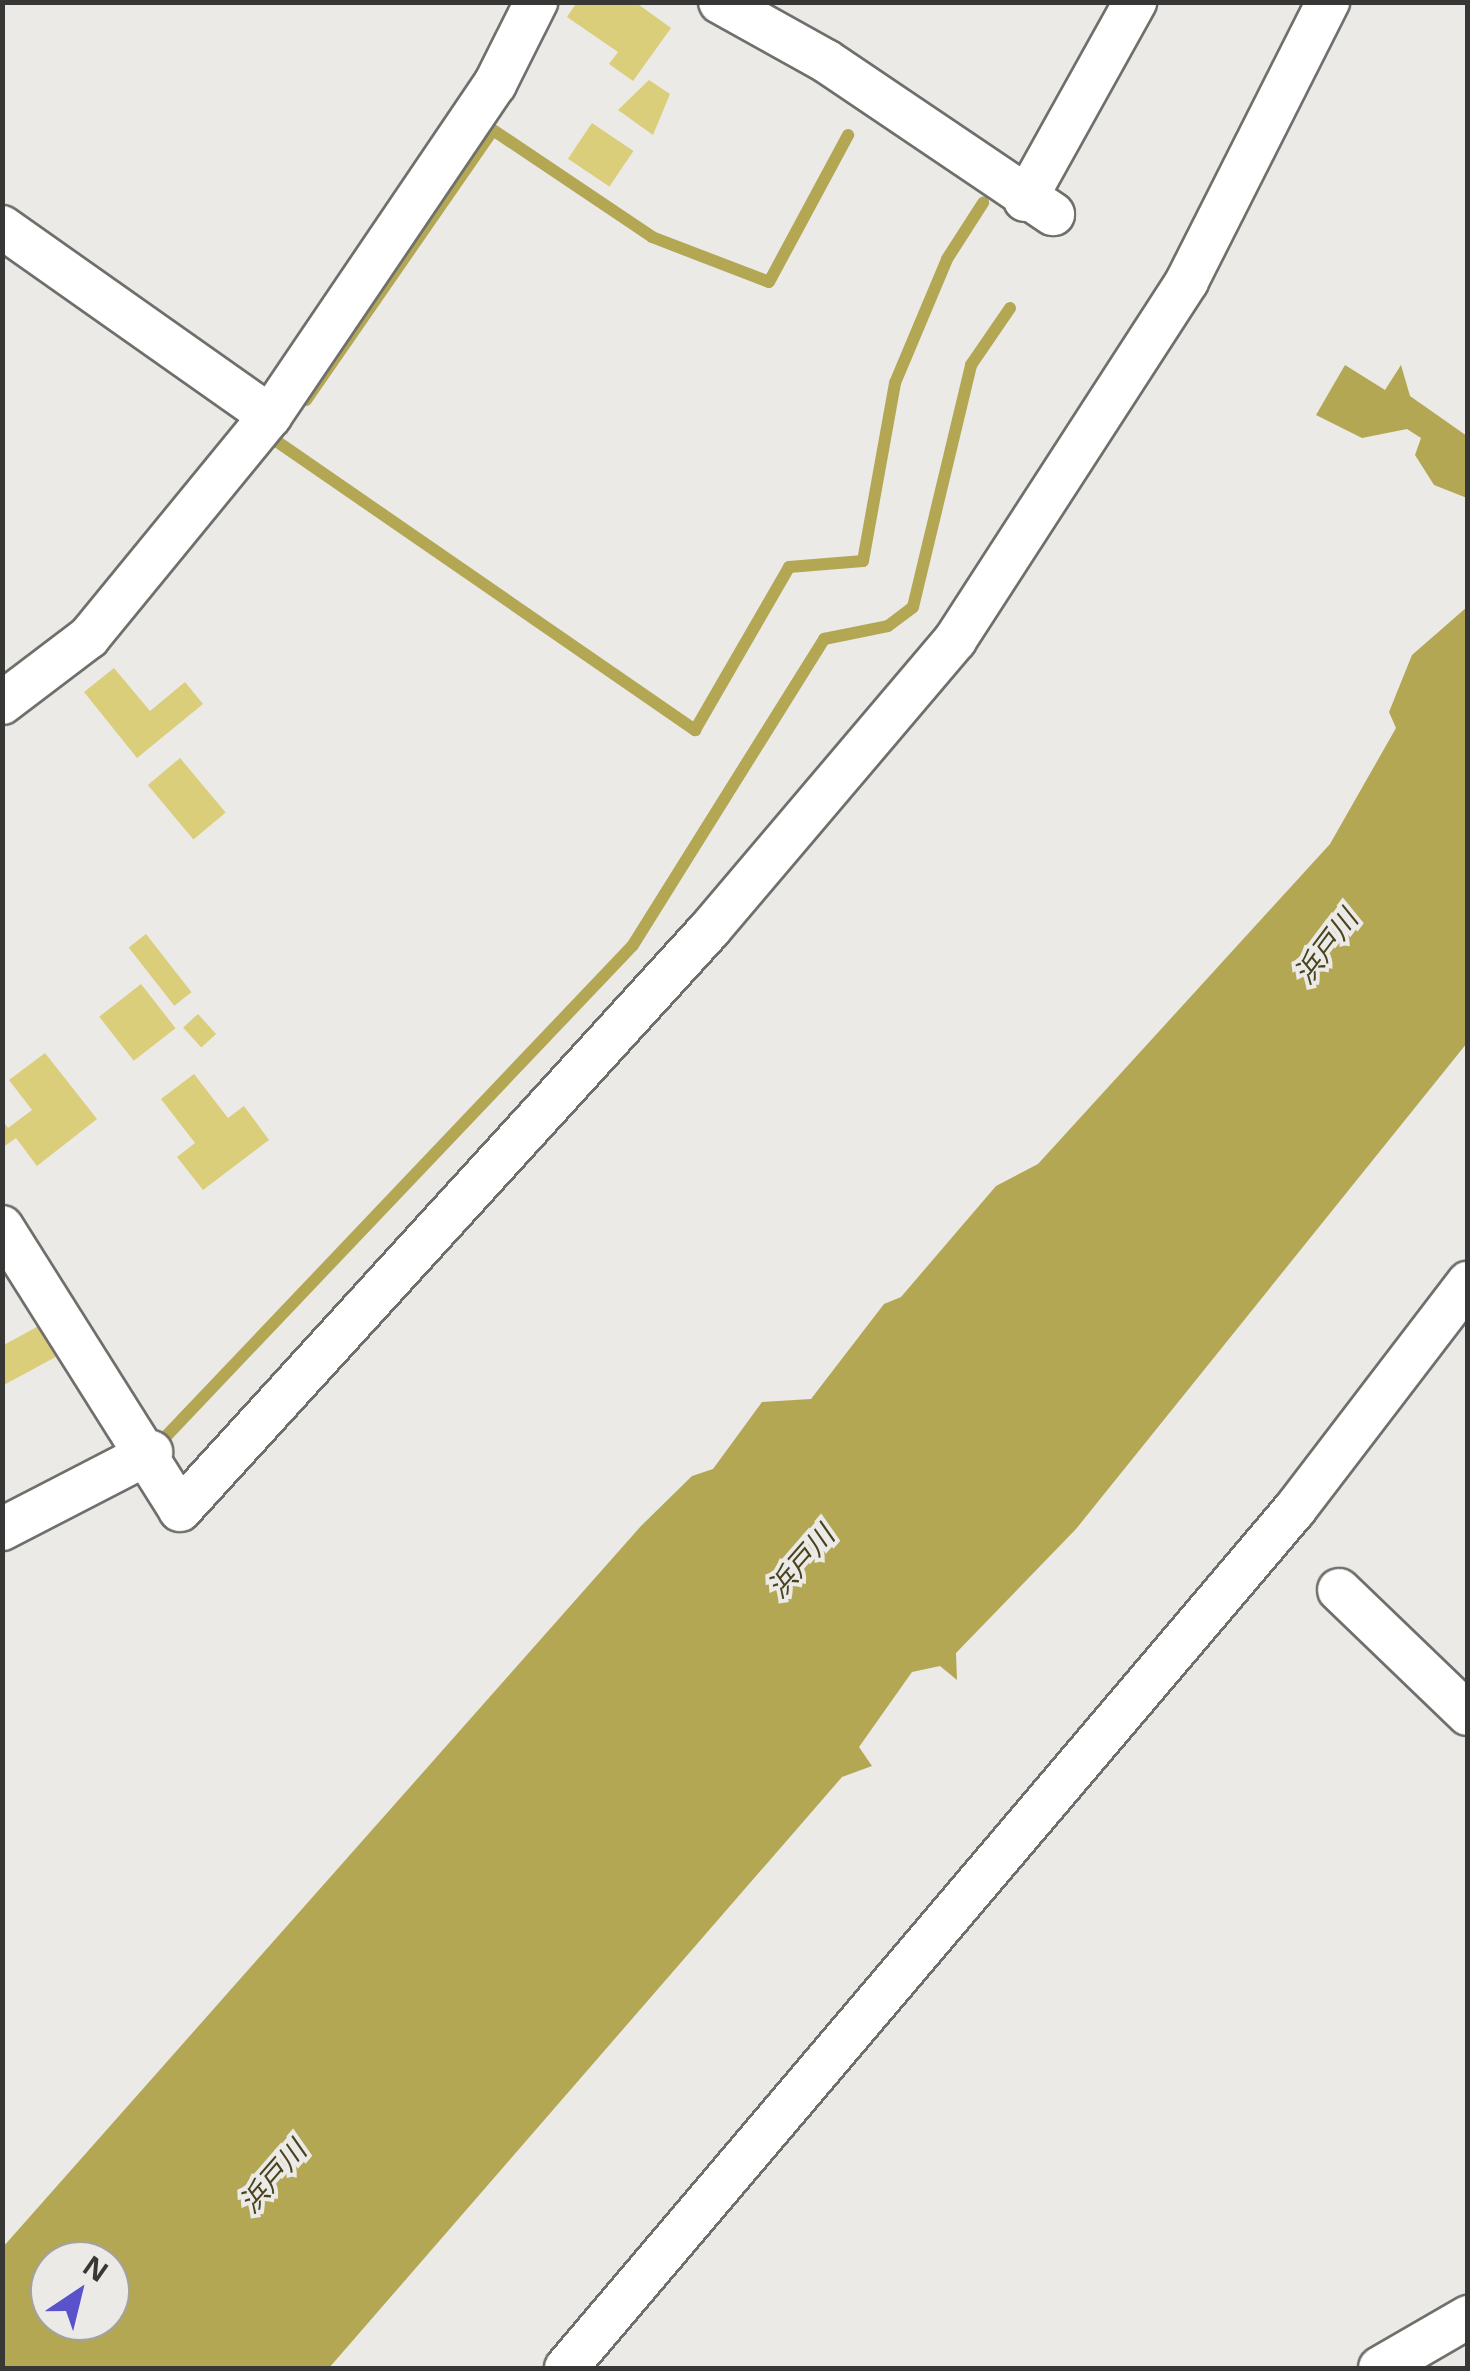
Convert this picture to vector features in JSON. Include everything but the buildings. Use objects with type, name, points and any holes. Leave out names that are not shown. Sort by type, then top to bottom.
[{"type":"street","points":[[2,702],[89,636],[270,416],[495,84],[536,2]]},
{"type":"street","points":[[720,2],[826,61],[1039,207],[1136,2]]},
{"type":"street","points":[[2,1228],[157,1463],[180,1510],[710,930],[955,640],[1187,281],[1328,2]]},
{"type":"street","points":[[2,228],[270,416]]},
{"type":"street","points":[[566,2368],[1295,1509],[1468,1283]]},
{"type":"street","points":[[2,1529],[157,1463]]},
{"type":"street","points":[[1339,1590],[1468,1714]]},
{"type":"street","points":[[1380,2368],[1468,2316]]},
{"type":"water","points":[[1345,365],[1385,390],[1401,365],[1410,396],[1467,436],[1467,498],[1434,485],[1415,455],[1421,438],[1407,429],[1362,438],[1316,415]]},
{"type":"water","name":"浜戸川","points":[[1467,607],[1467,1043],[1076,1529],[956,1653],[957,1680],[940,1666],[912,1672],[859,1747],[872,1766],[842,1777],[329,2368],[3,2368],[3,2247],[641,1526],[692,1476],[713,1469],[762,1402],[811,1399],[884,1304],[901,1297],[996,1186],[1038,1164],[1330,844],[1396,728],[1389,712],[1412,655]]},
{"type":"waterway","points":[[306,400],[493,130],[652,237],[769,282],[848,135]]},
{"type":"waterway","points":[[269,436],[695,730],[789,567],[863,561],[895,383],[947,259],[983,203]]},
{"type":"waterway","points":[[153,1450],[633,945],[824,639],[888,626],[913,607],[971,365],[1010,308]]}]
